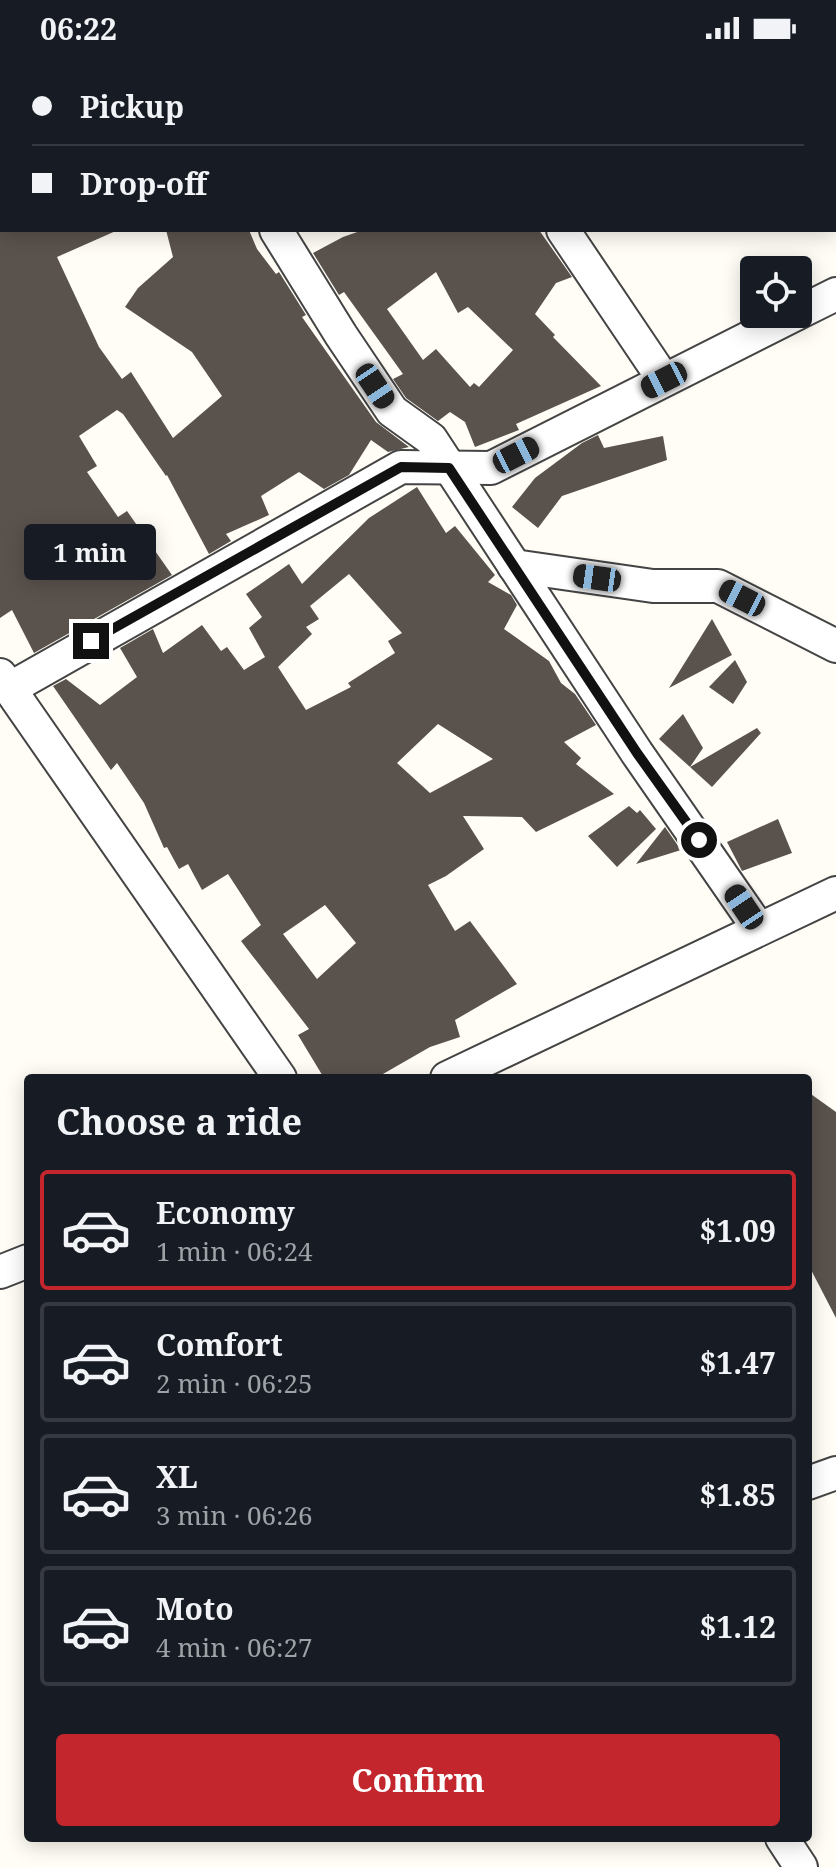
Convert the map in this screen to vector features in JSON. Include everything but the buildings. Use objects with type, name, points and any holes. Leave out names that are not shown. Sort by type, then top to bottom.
[{"type":"street","points":[[277,232],[392,411],[431,439],[759,929]]},
{"type":"street","points":[[564,232],[664,380]]},
{"type":"street","points":[[812,306],[836,294]]},
{"type":"street","points":[[277,1074],[5,682],[401,467],[491,468],[769,328]]},
{"type":"street","points":[[514,566],[653,586],[718,586],[836,646]]},
{"type":"street","points":[[455,1074],[836,893]]},
{"type":"street","points":[[0,1272],[24,1263]]},
{"type":"street","points":[[812,1482],[836,1473]]},
{"type":"street","points":[[785,1842],[801,1867]]},
{"type":"route","points":[[91,641],[401,467],[449,468],[637,753],[699,840]]}]
